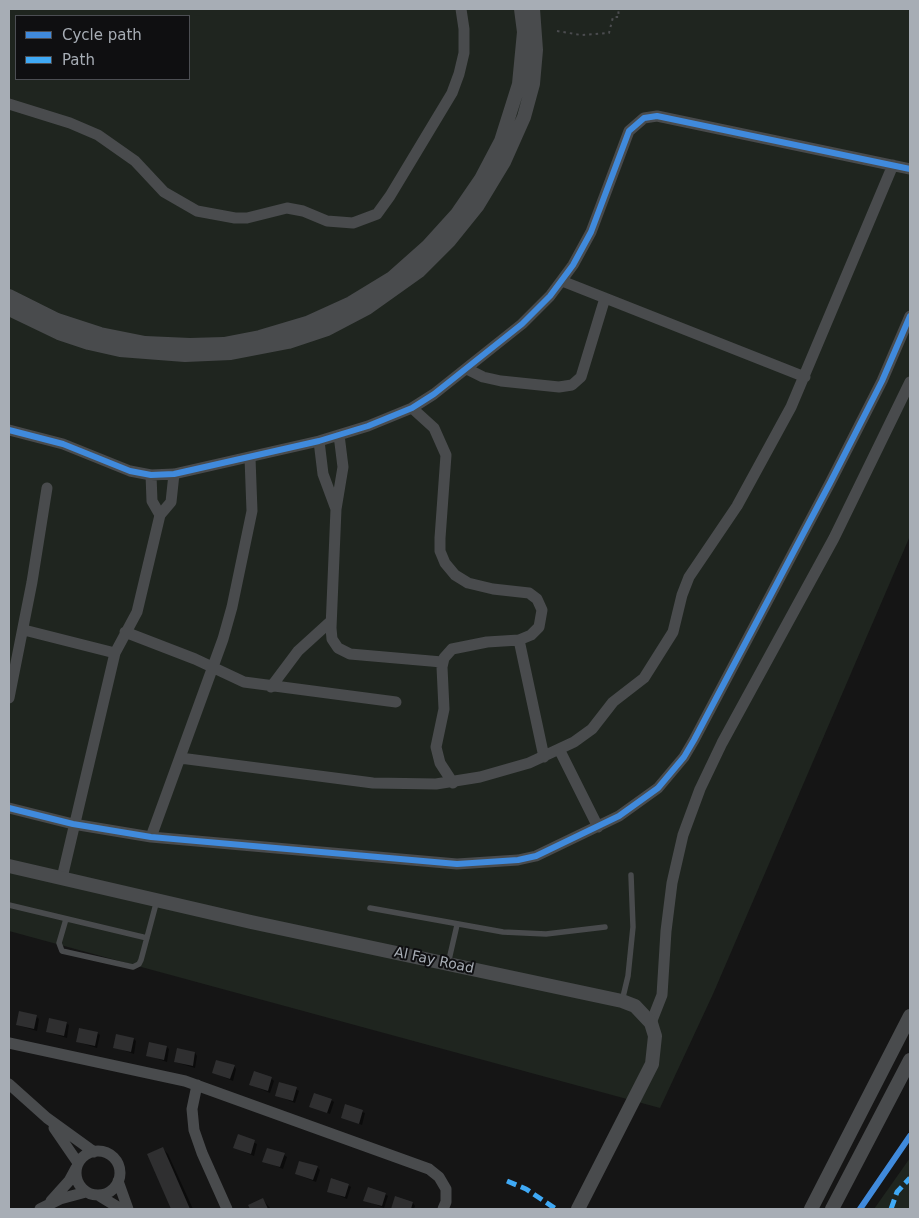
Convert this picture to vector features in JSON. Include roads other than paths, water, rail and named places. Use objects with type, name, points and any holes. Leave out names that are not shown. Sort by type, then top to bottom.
[{"type":"street","points":[[9,104],[70,123],[98,135],[135,161],[164,192],[197,211],[235,218],[247,218],[287,208],[303,211],[327,222],[353,223],[377,214],[390,196],[452,93],[464,53],[464,29],[461,9]]},
{"type":"street","points":[[9,296],[57,320],[100,334],[146,343],[190,345],[224,344],[260,337],[307,323],[352,303],[392,278],[428,246],[470,197],[488,167],[509,122],[519,84],[524,32],[521,9]]},
{"type":"street","points":[[9,309],[59,333],[89,343],[128,351],[185,355],[231,353],[288,342],[327,329],[367,308],[408,280],[449,241],[478,205],[504,162],[524,117],[533,84],[536,50],[533,9]]},
{"type":"street","points":[[9,430],[63,444],[130,471],[150,475],[174,474],[319,441],[412,408],[522,324],[562,281],[591,232],[629,131],[644,118],[656,116],[910,169]]},
{"type":"street","points":[[180,758],[373,783],[415,785],[453,783],[505,770],[544,757],[592,729],[613,702],[639,683],[650,671],[673,632],[682,595],[689,577],[756,474],[805,377],[893,165]]},
{"type":"street","points":[[562,281],[805,377]]},
{"type":"street","points":[[466,368],[483,377],[501,381],[559,387],[572,385],[581,376],[605,298]]},
{"type":"street","points":[[9,808],[73,824],[151,837],[426,862],[488,864],[536,856],[598,827],[642,801],[672,773],[687,752],[830,483],[882,381],[910,316]]},
{"type":"street","points":[[578,1209],[652,1064],[655,1036],[651,1022],[662,995],[666,931],[672,883],[684,835],[700,789],[722,743],[834,538],[910,382]]},
{"type":"street","points":[[412,408],[434,428],[446,455],[440,544],[445,563],[455,575],[468,583],[493,589],[525,592],[537,599],[542,616],[539,627],[531,635],[520,640],[487,642],[452,649],[442,662],[445,697],[436,747],[440,763],[453,783]]},
{"type":"street","points":[[339,435],[342,481],[336,508],[331,622],[332,639],[338,648],[346,653],[442,662]]},
{"type":"street","points":[[319,441],[323,474],[336,508]]},
{"type":"street","points":[[151,837],[213,667],[232,606],[247,540],[253,496],[250,458]]},
{"type":"street","points":[[62,878],[73,824],[115,653],[137,612],[160,515],[171,502],[174,474]]},
{"type":"street","points":[[150,475],[152,501],[160,515]]},
{"type":"street","points":[[9,698],[24,630],[47,488]]},
{"type":"street","points":[[271,687],[298,651],[331,622]]},
{"type":"street","points":[[24,630],[115,653]]},
{"type":"street","points":[[125,632],[213,667],[244,682],[396,702]]},
{"type":"street","points":[[520,640],[544,757]]},
{"type":"street","points":[[9,641],[21,643]]},
{"type":"street","points":[[559,749],[598,827]]},
{"type":"street","name":"Al Fay Road","points":[[9,866],[622,1001],[635,1006],[651,1022]]},
{"type":"street","points":[[811,1209],[910,1016]]},
{"type":"street","points":[[9,1042],[197,1085],[434,1172],[446,1188],[446,1202],[443,1209]]},
{"type":"street","points":[[832,1209],[910,1060]]},
{"type":"street","points":[[9,1084],[47,1118],[94,1152],[112,1157],[119,1168],[118,1181],[128,1209]]},
{"type":"street","points":[[197,1085],[192,1109],[194,1130],[202,1154],[227,1209]]},
{"type":"street","points":[[47,1118],[77,1165],[76,1178],[92,1194],[121,1209]]},
{"type":"street","points":[[44,1207],[69,1181],[82,1158],[94,1152]]},
{"type":"street","points":[[44,1207],[110,1191],[118,1181]]},
{"type":"lane","points":[[622,1001],[632,943],[631,875]]},
{"type":"lane","points":[[66,919],[59,943],[59,948],[64,952],[133,967],[140,962],[157,900]]},
{"type":"lane","points":[[9,905],[147,938]]},
{"type":"lane","points":[[370,908],[457,925],[526,934],[566,932],[605,927]]},
{"type":"lane","points":[[448,964],[457,925]]}]
